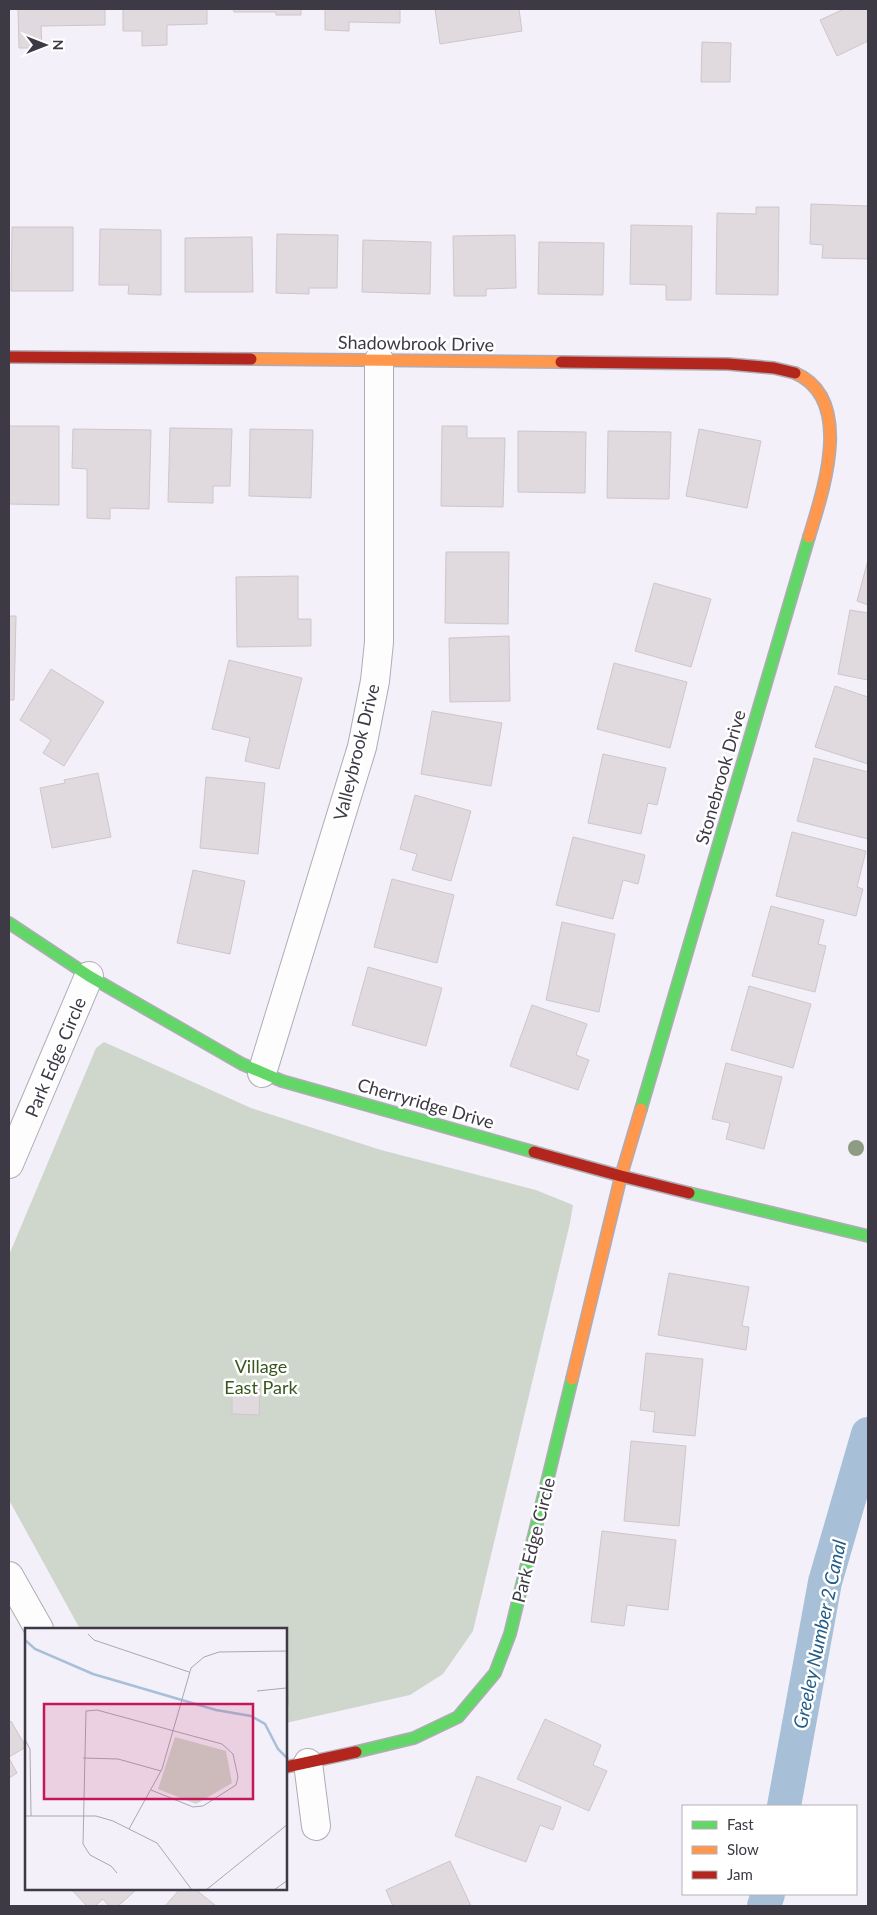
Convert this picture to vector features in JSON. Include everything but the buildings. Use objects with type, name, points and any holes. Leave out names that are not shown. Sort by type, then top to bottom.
[{"type":"street","name":"Shadowbrook Drive","points":[[9,357],[728,364],[774,368],[800,374],[817,388]]},
{"type":"street","name":"Valleybrook Drive","points":[[262,1073],[362,748],[376,681],[379,642],[379,360]]},
{"type":"street","name":"Stonebrook Drive","points":[[621,1176],[825,483],[830,434],[829,416],[828,407],[817,388]]},
{"type":"street","name":"Cherryridge Drive","points":[[9,923],[90,976],[242,1064],[282,1081],[621,1176],[868,1236]]},
{"type":"street","name":"Park Edge Circle","points":[[9,1164],[90,976]]},
{"type":"street","name":"Park Edge Circle","points":[[297,1765],[414,1738],[458,1717],[495,1673],[510,1634],[621,1176]]},
{"type":"street","points":[[9,1576],[38,1628]]},
{"type":"street","points":[[297,1765],[316,1826]]},
{"type":"green space","name":"Village East Park","points":[[104,1042],[251,1108],[381,1150],[536,1190],[573,1205],[473,1631],[443,1674],[410,1695],[288,1723],[288,1628],[79,1628],[9,1500],[9,1255],[96,1048]]},
{"type":"waterway","name":"Greeley Number 2 Canal","points":[[784,1805],[825,1582],[868,1434]]},
{"type":"waterway","name":"Greeley Number 2 Canal","points":[[764,1906],[768,1895]]},
{"type":"traffic: fast","points":[[641,1109],[809,537]]},
{"type":"traffic: fast","points":[[9,923],[89,976],[242,1064],[282,1081],[534,1152]]},
{"type":"traffic: fast","points":[[689,1193],[868,1236]]},
{"type":"traffic: fast","points":[[356,1752],[414,1738],[458,1717],[495,1673],[510,1634],[572,1379]]},
{"type":"traffic: slow","points":[[251,359],[561,362]]},
{"type":"traffic: slow","points":[[795,373],[813,386],[824,403],[829,424],[830,448],[827,472],[809,537]]},
{"type":"traffic: slow","points":[[572,1379],[621,1176],[641,1109]]},
{"type":"traffic: jam","points":[[9,357],[251,359]]},
{"type":"traffic: jam","points":[[561,362],[728,364],[774,368],[795,373]]},
{"type":"traffic: jam","points":[[534,1152],[689,1193]]},
{"type":"traffic: jam","points":[[288,1767],[356,1752]]}]
